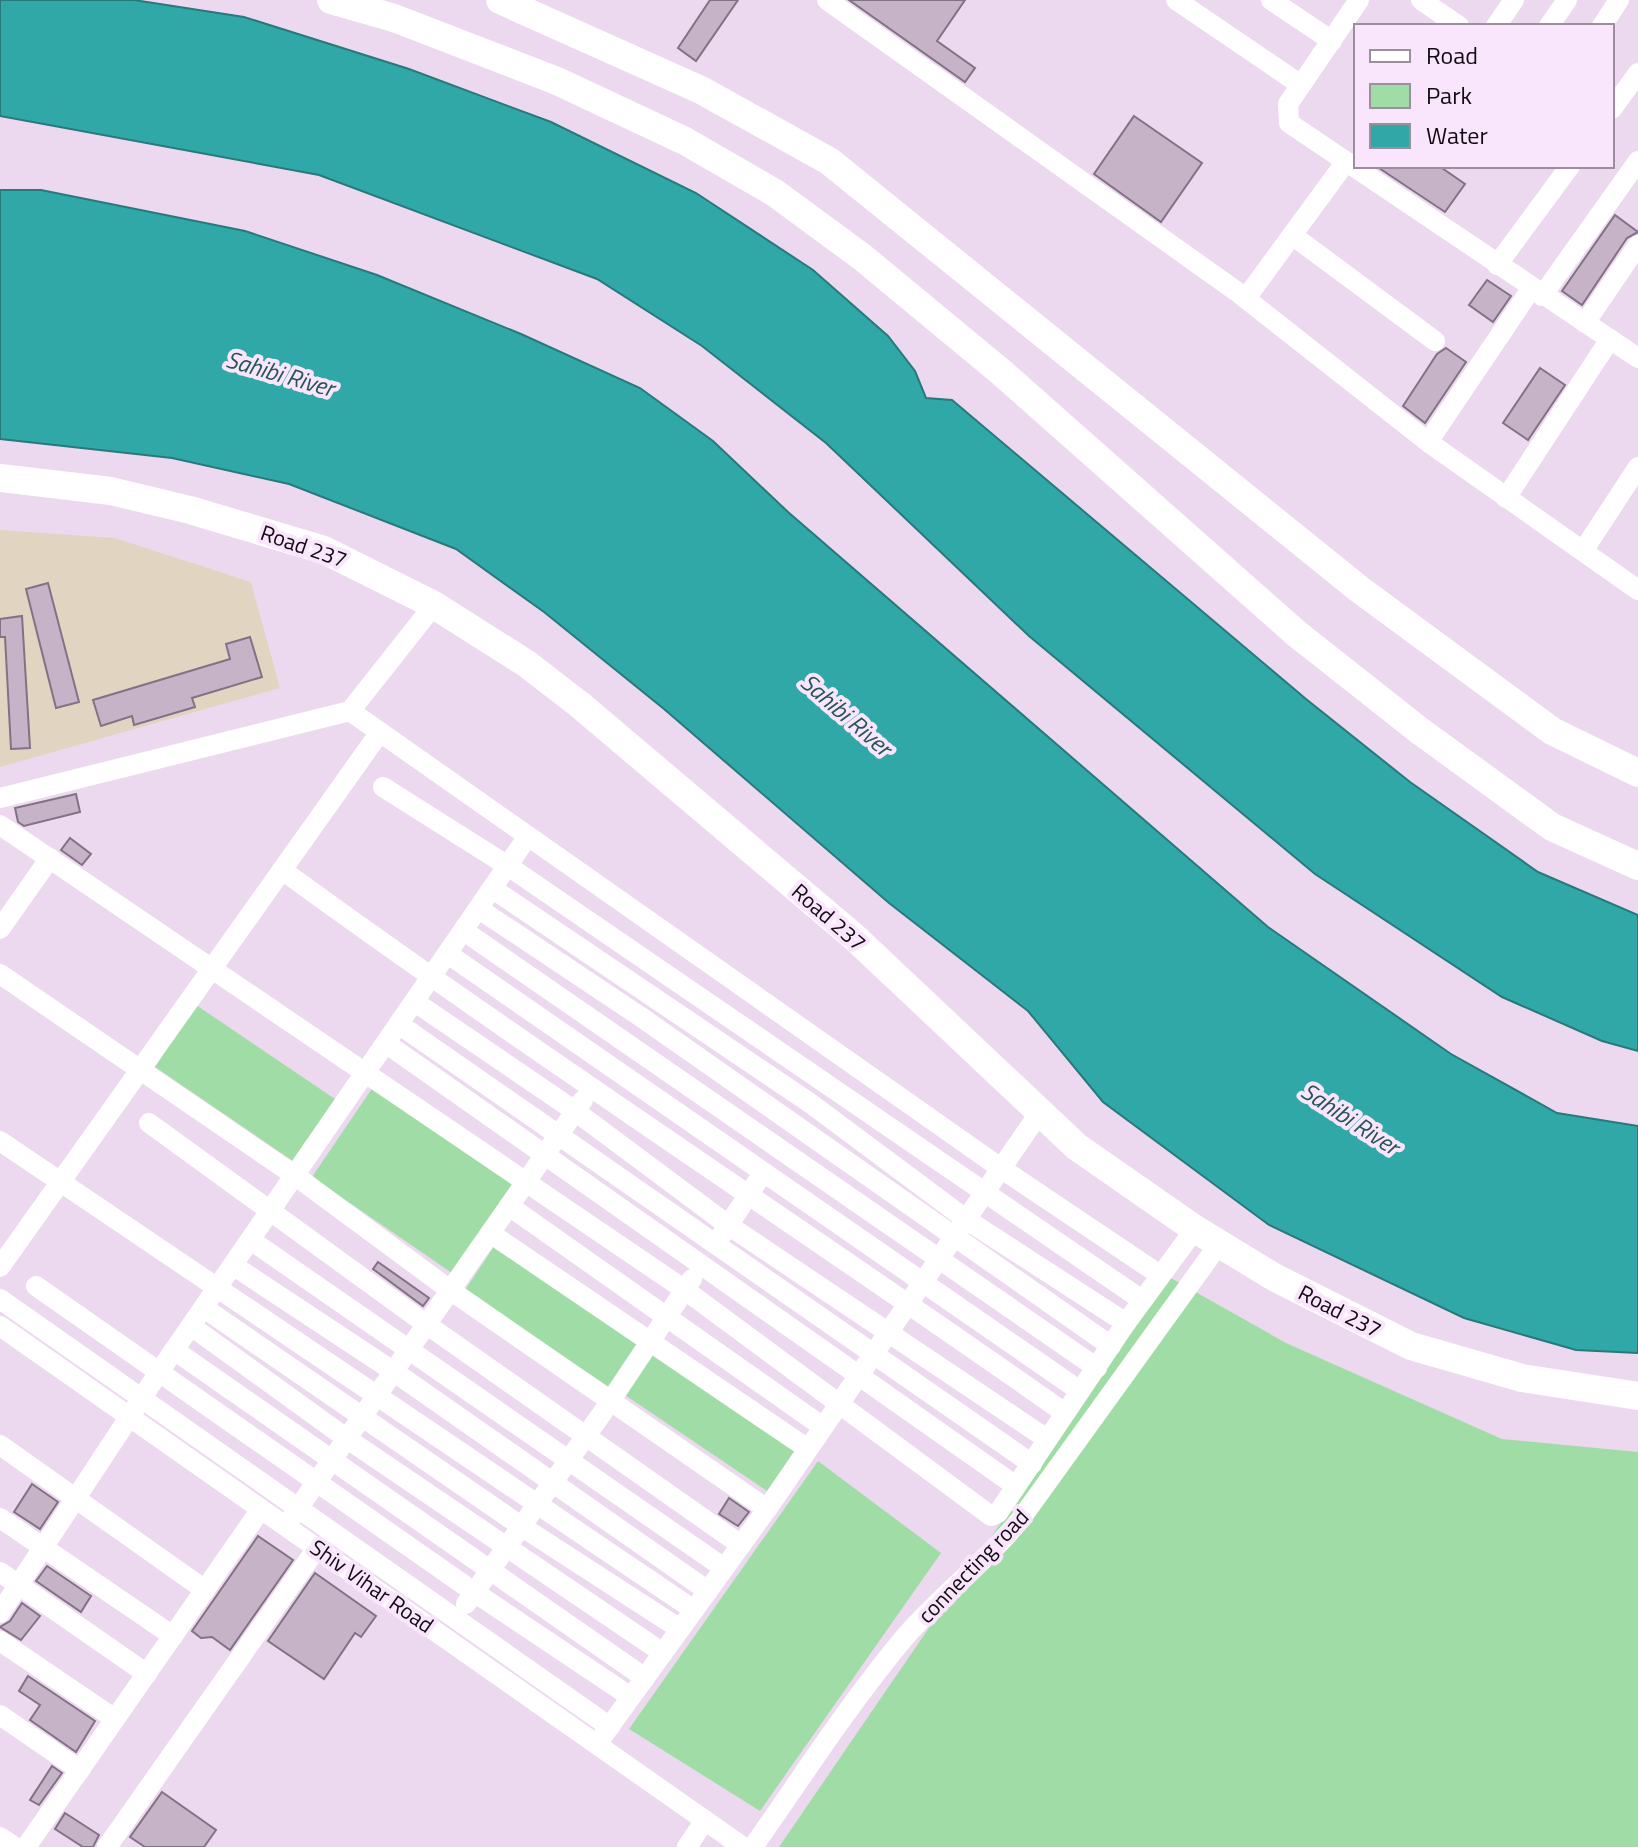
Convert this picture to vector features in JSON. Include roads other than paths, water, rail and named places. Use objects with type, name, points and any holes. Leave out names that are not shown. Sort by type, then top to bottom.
[{"type":"street","points":[[331,0],[394,18],[557,81],[685,141],[775,193],[862,257],[1001,372],[1297,634],[1408,721],[1552,827],[1638,866]]},
{"type":"street","points":[[500,0],[701,90],[829,161],[1359,589],[1552,731],[1638,773]]},
{"type":"street","points":[[827,0],[1246,298],[1428,442],[1638,590]]},
{"type":"street","points":[[1176,0],[1301,85]]},
{"type":"street","points":[[1271,0],[1332,41]]},
{"type":"street","points":[[1359,0],[1286,110],[1289,123],[1537,293],[1638,358]]},
{"type":"street","points":[[1421,0],[1456,24]]},
{"type":"street","points":[[1497,24],[1514,0]]},
{"type":"street","points":[[1550,24],[1567,0]]},
{"type":"street","points":[[1603,24],[1619,0]]},
{"type":"street","points":[[1614,106],[1638,73]]},
{"type":"street","points":[[1428,442],[1638,161]]},
{"type":"street","points":[[1246,298],[1345,163]]},
{"type":"street","points":[[1497,265],[1569,168]]},
{"type":"street","points":[[1292,235],[1435,341]]},
{"type":"street","points":[[1585,323],[1638,245]]},
{"type":"street","points":[[1506,498],[1610,339]]},
{"type":"street","points":[[1583,551],[1638,467]]},
{"type":"street","name":"Road 237","points":[[0,478],[134,495],[206,514],[324,550],[434,605],[527,664],[600,722],[853,936],[1077,1147],[1207,1237],[1314,1298],[1411,1346],[1522,1378],[1638,1396]]},
{"type":"street","points":[[0,798],[350,711],[434,605]]},
{"type":"street","points":[[350,711],[1002,1169],[1160,1275]]},
{"type":"street","points":[[0,1267],[380,732]]},
{"type":"street","points":[[383,787],[508,866],[984,1195],[1142,1300]]},
{"type":"street","points":[[0,825],[685,1290],[988,1514],[998,1513],[1160,1275],[1207,1237]]},
{"type":"street","points":[[0,1613],[131,1419],[159,1372],[297,1177],[528,836]]},
{"type":"street","points":[[0,929],[50,858]]},
{"type":"street","points":[[282,870],[431,979],[593,1086],[1065,1413]]},
{"type":"street","points":[[493,889],[810,1103],[967,1220],[1126,1323]]},
{"type":"street","points":[[479,909],[641,1017],[1111,1346]]},
{"type":"street","points":[[464,931],[1097,1368]]},
{"type":"street","points":[[291,1518],[689,949]]},
{"type":"street","points":[[448,954],[1080,1391]]},
{"type":"street","points":[[0,974],[297,1177],[450,1290],[767,1509]]},
{"type":"street","points":[[415,1002],[575,1111],[728,1225],[1047,1439]]},
{"type":"street","points":[[400,1025],[1032,1464]]},
{"type":"street","points":[[387,1044],[543,1157],[1016,1486]]},
{"type":"street","points":[[443,1636],[587,1435],[841,1056]]},
{"type":"street","points":[[597,1744],[767,1509],[1040,1112]]},
{"type":"street","points":[[149,1123],[273,1210],[426,1324],[741,1545]]},
{"type":"street","points":[[0,1141],[694,1610]]},
{"type":"street","points":[[509,1206],[823,1427]]},
{"type":"street","points":[[490,1233],[808,1449]]},
{"type":"street","name":"connecting road","points":[[753,1847],[890,1656],[1020,1520],[1207,1237]]},
{"type":"street","points":[[252,1241],[724,1568]]},
{"type":"street","points":[[234,1266],[393,1371],[708,1591]]},
{"type":"street","points":[[36,1286],[474,1592],[631,1697]]},
{"type":"street","points":[[0,1299],[142,1401],[291,1518],[456,1617],[610,1727]]},
{"type":"street","points":[[204,1308],[521,1526],[680,1629]]},
{"type":"street","name":"Shiv Vihar Road","points":[[0,1326],[261,1509],[291,1518],[317,1548],[743,1847]]},
{"type":"street","points":[[191,1326],[346,1438],[663,1653]]},
{"type":"street","points":[[174,1350],[645,1678]]},
{"type":"street","points":[[0,1445],[205,1590]]},
{"type":"street","points":[[26,1847],[261,1509]]},
{"type":"street","points":[[0,1518],[173,1636]]},
{"type":"street","points":[[107,1847],[317,1548]]},
{"type":"street","points":[[0,1572],[147,1674]]},
{"type":"street","points":[[0,1641],[115,1719]]},
{"type":"street","points":[[0,1715],[80,1770]]},
{"type":"street","points":[[687,1847],[705,1820]]},
{"type":"street","points":[[0,1837],[15,1847]]},
{"type":"water","points":[[0,0],[134,0],[244,17],[409,69],[551,122],[696,193],[813,270],[888,336],[915,371],[926,398],[952,400],[1306,699],[1410,782],[1538,872],[1638,915],[1638,1051],[1602,1041],[1502,997],[1315,874],[1029,636],[826,443],[702,346],[597,279],[319,175],[0,116]]},
{"type":"water","name":"Sahibi River","points":[[0,190],[41,190],[245,231],[377,275],[521,334],[640,388],[713,441],[788,512],[1268,927],[1451,1054],[1557,1113],[1638,1126],[1638,1353],[1576,1350],[1464,1318],[1269,1225],[1103,1102],[1028,1011],[889,903],[664,709],[544,612],[456,549],[289,484],[172,458],[0,439]]}]
